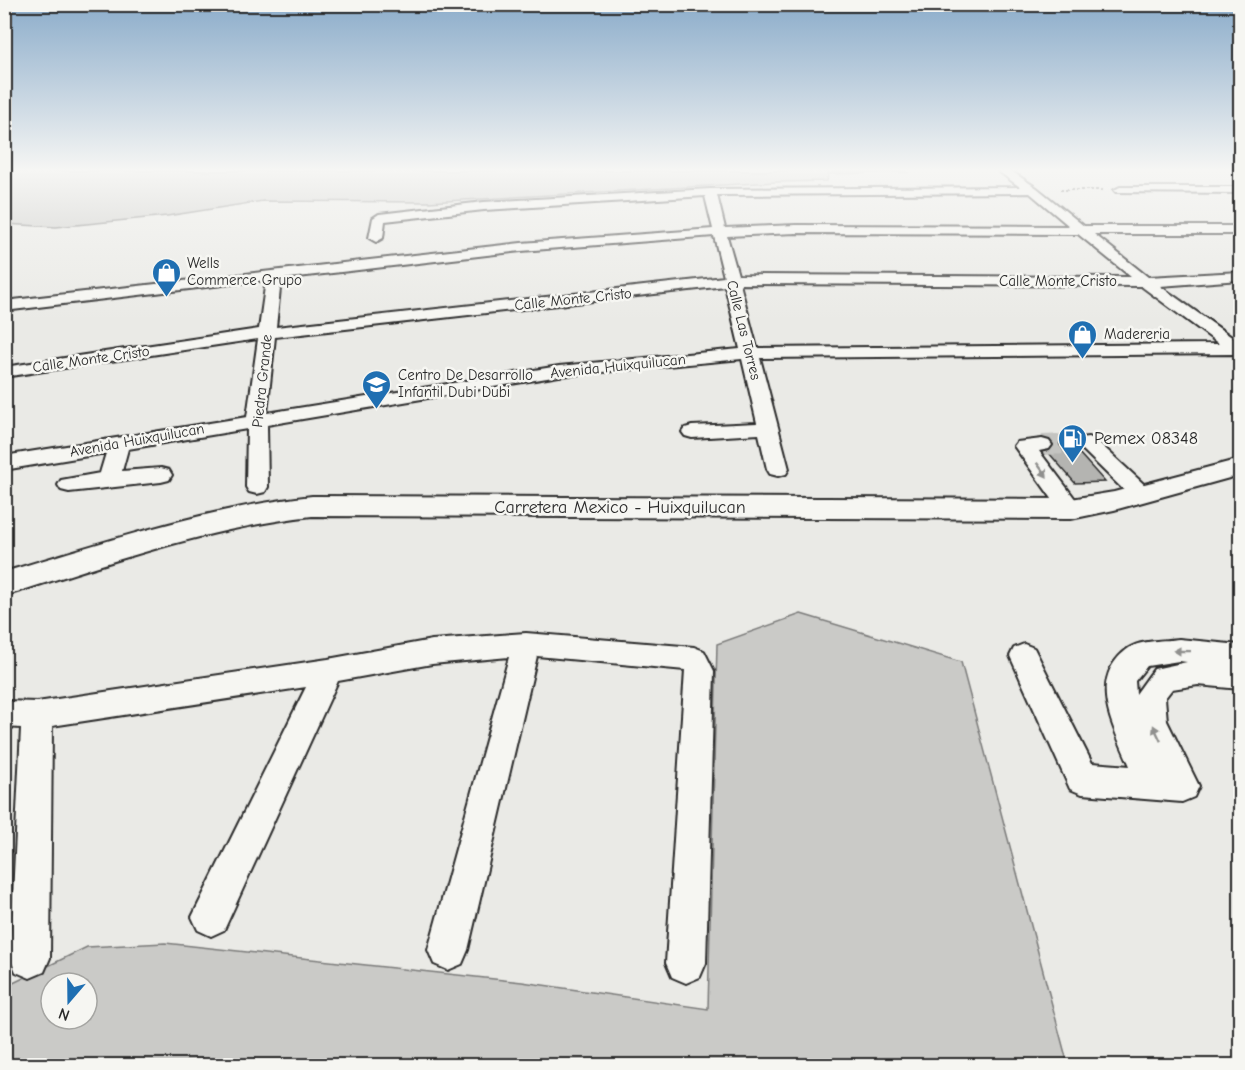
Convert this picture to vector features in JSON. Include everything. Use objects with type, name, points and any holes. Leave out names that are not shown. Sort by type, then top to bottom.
[{"type":"main road","name":"Carretera Mexico - Huixquilucan","points":[[4,584],[255,512],[312,506],[1071,509],[1141,494],[1240,467]]},
{"type":"street","points":[[376,238],[379,221]]},
{"type":"street","name":"Calle Las Torres","points":[[717,221],[778,469]]},
{"type":"street","points":[[1071,221],[1145,282],[1239,350]]},
{"type":"street","points":[[4,306],[521,247],[720,232],[1240,230]]},
{"type":"street","name":"Piedra Grande","points":[[257,487],[257,419],[274,275]]},
{"type":"street","name":"Calle Monte Cristo","points":[[4,372],[267,333],[732,281],[1145,282],[1240,276]]},
{"type":"street","name":"Avenida Huixquilucan","points":[[4,463],[257,419],[559,371],[749,353],[1239,350]]},
{"type":"street","points":[[692,432],[768,428]]},
{"type":"street","points":[[110,479],[120,443]]},
{"type":"street","points":[[1071,444],[1088,443],[1141,494]]},
{"type":"street","points":[[1042,445],[1024,446],[1071,509]]},
{"type":"street","points":[[69,484],[161,475]]},
{"type":"street","points":[[448,950],[526,644]]},
{"type":"street","points":[[30,958],[21,715],[328,671],[432,652],[526,644],[694,659],[700,671],[686,963]]},
{"type":"street","points":[[1154,784],[1122,711],[1120,678],[1139,656],[1179,650],[1240,657]]},
{"type":"street","points":[[1024,656],[1082,778],[1182,786],[1152,722],[1150,695],[1164,678],[1198,673],[1240,677]]},
{"type":"street","points":[[211,917],[328,671]]},
{"type":"shaded area","points":[[5,221],[117,221],[56,227],[5,224]]},
{"type":"shaded area","points":[[801,614],[961,662],[1068,1065],[5,1066],[5,987],[87,947],[165,943],[522,982],[708,1009],[717,644]]},
{"type":"building","name":"Pemex 08348","points":[[1050,439],[1062,439],[1059,444],[1062,449],[1078,452],[1105,482],[1075,483],[1048,452],[1054,445]]},
{"type":"tunnel","points":[[1042,445],[1071,444]]},
{"type":"place","name":"Wells Commerce Grupo","points":[[166,298]]},
{"type":"place","name":"Madereria","points":[[1083,360]]},
{"type":"place","name":"Centro De Desarrollo Infantil Dubi Dubi","points":[[377,410]]},
{"type":"place","name":"Pemex 08348","points":[[1073,464]]}]
